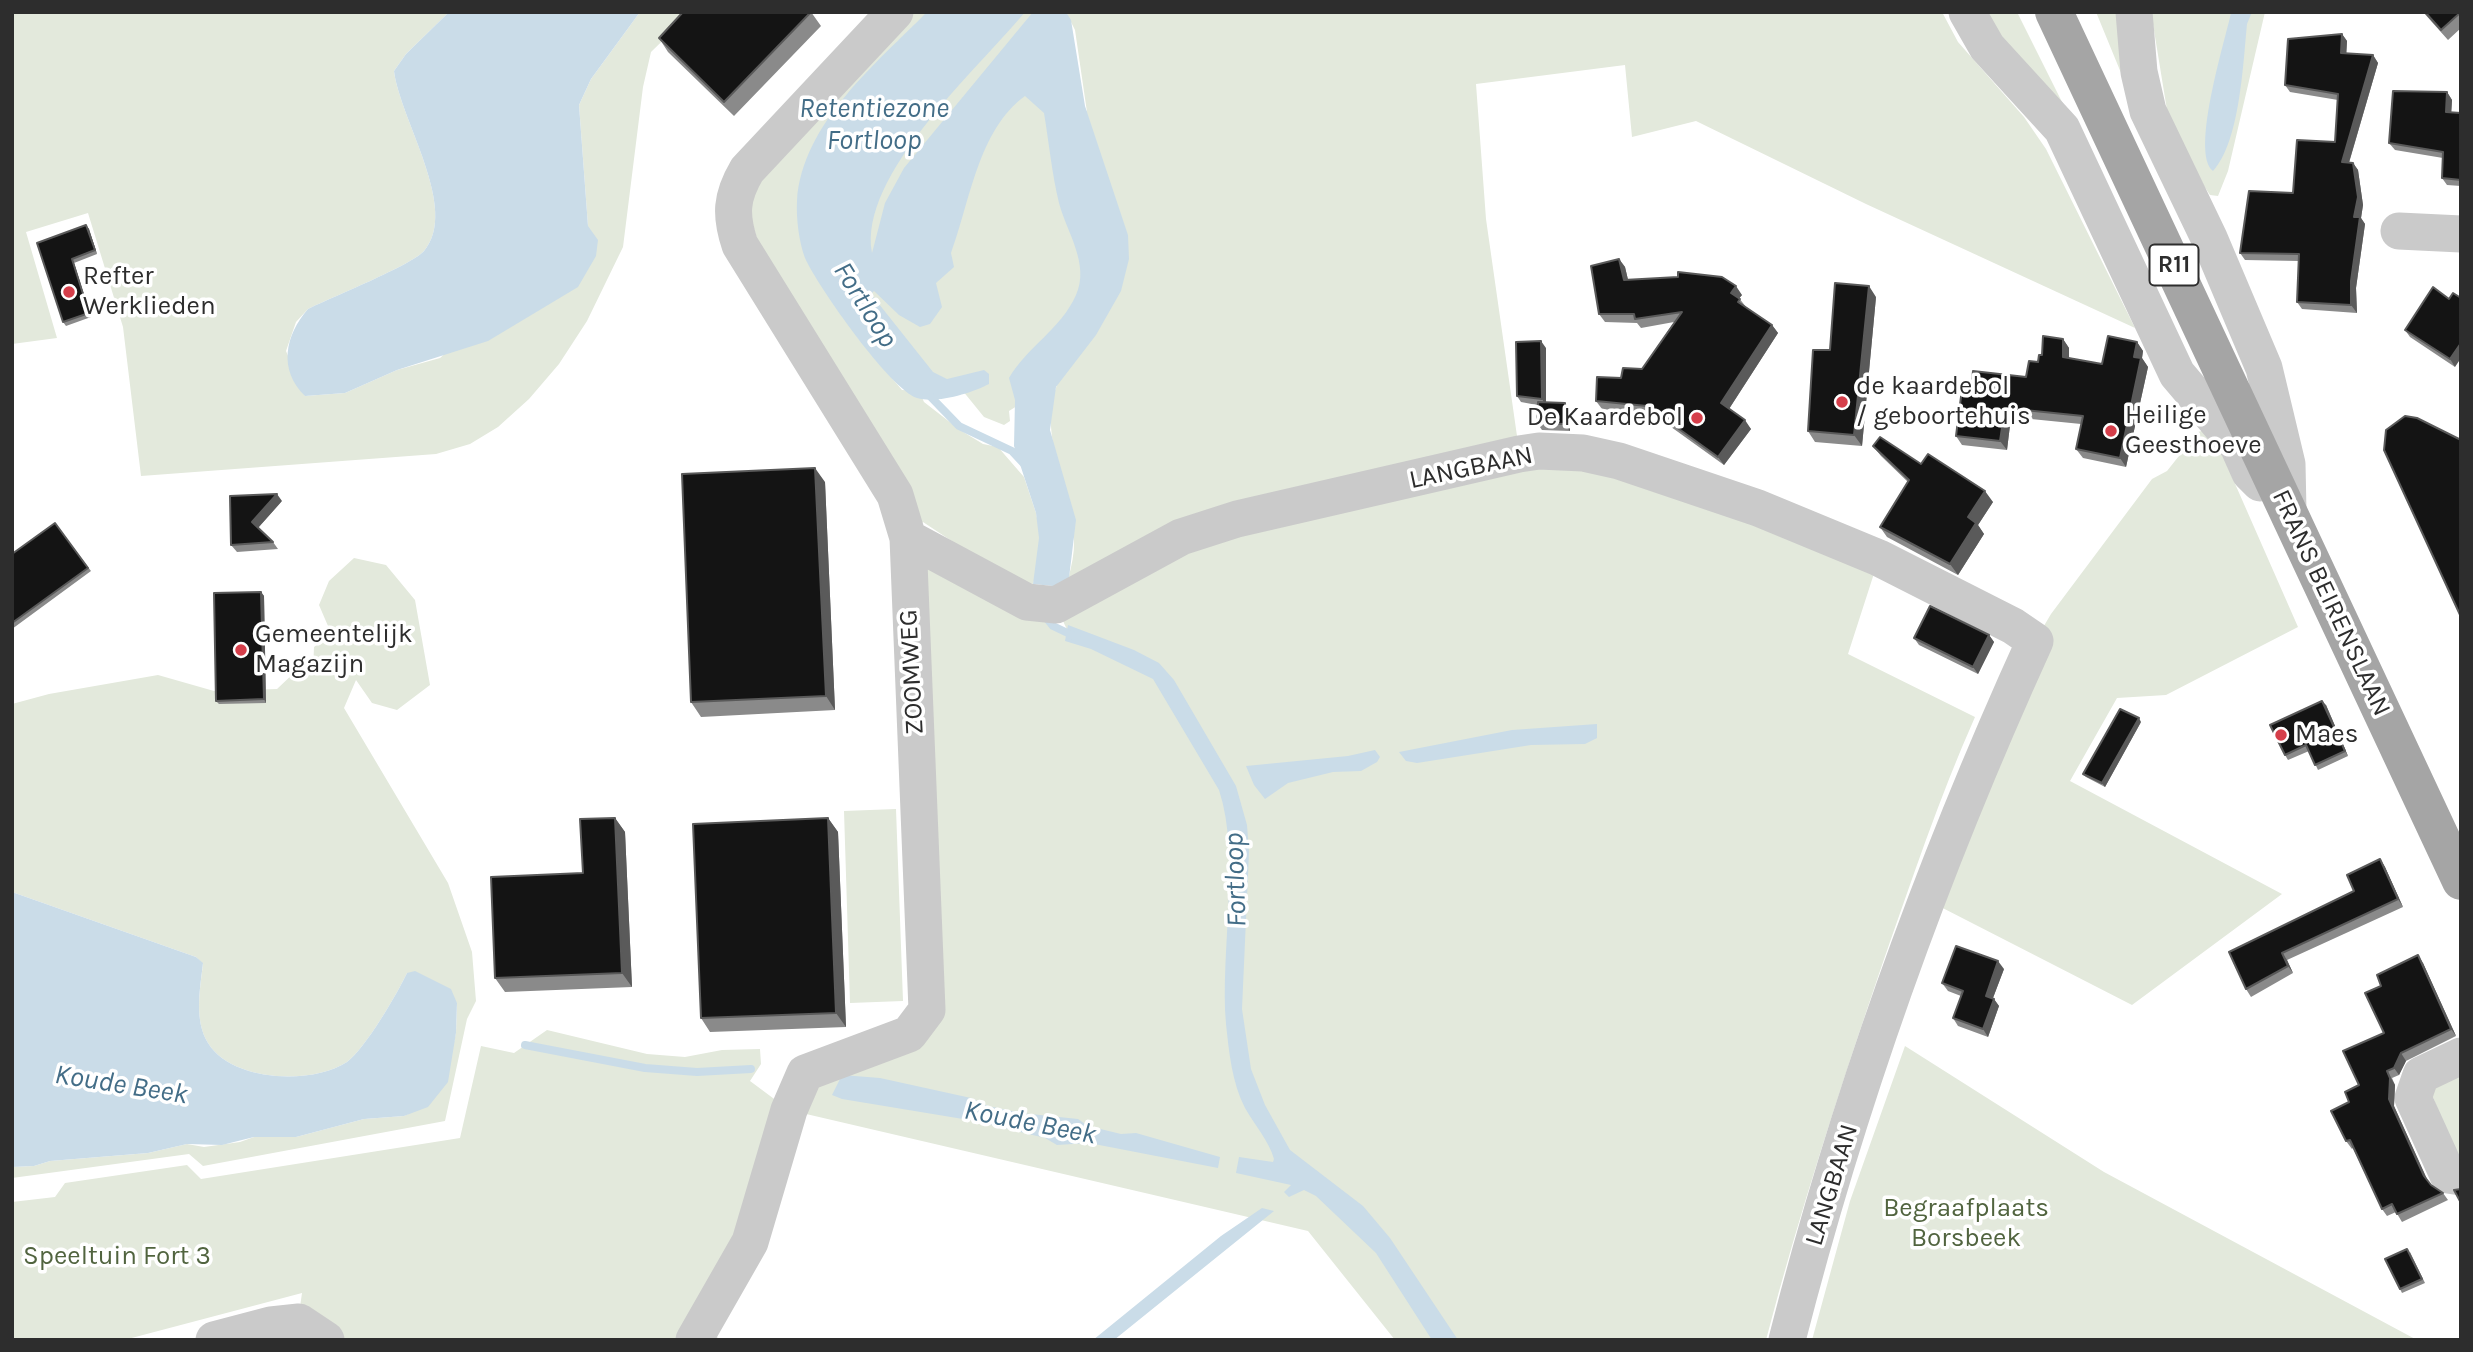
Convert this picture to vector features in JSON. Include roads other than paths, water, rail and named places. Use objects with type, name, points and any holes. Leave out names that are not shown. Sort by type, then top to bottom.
[{"type":"main road","name":"FRANS BEIRENSLAAN","points":[[2057,15],[2461,881]]},
{"type":"street","name":"ZOOMWEG","points":[[694,1340],[750,1242],[789,1110],[805,1073],[909,1034],[927,1010],[908,538],[895,495],[740,245],[733,224],[732,204],[736,188],[747,170],[895,12]]},
{"type":"street","points":[[1966,12],[1987,47],[2050,113],[2073,148],[2177,374],[2238,446],[2250,472],[2288,511]]},
{"type":"street","points":[[2134,12],[2139,72],[2148,111],[2208,238],[2264,368],[2287,464],[2288,511]]},
{"type":"street","points":[[2399,231],[2461,234]]},
{"type":"street","name":"LANGBAAN","points":[[908,538],[1044,604],[1181,537],[1237,519],[1539,451],[1583,453],[1619,461],[1758,508],[1879,558],[2013,626],[2035,641],[1966,795],[1881,1031],[1805,1270],[1787,1340]]},
{"type":"street","points":[[2461,1056],[2421,1074],[2413,1098],[2448,1175],[2461,1177]]},
{"type":"street","points":[[214,1340],[271,1325],[299,1322],[326,1340]]},
{"type":"water","points":[[449,12],[640,12],[591,79],[579,105],[588,226],[598,240],[596,256],[578,287],[488,341],[397,370],[345,393],[305,396],[296,386],[288,364],[290,341],[300,319],[308,309],[388,273],[416,257],[424,251],[433,233],[435,212],[432,189],[398,91],[394,71],[406,54]]},
{"type":"water","name":"Retentiezone Fortloop","points":[[927,12],[1025,12],[952,93],[902,157],[883,190],[873,223],[872,253],[885,203],[904,168],[1033,12],[1066,12],[1071,20],[1085,106],[1128,235],[1129,259],[1121,291],[1096,335],[1056,387],[1050,430],[1076,520],[1069,578],[1062,587],[1033,584],[1039,538],[1036,513],[1014,446],[1015,400],[1009,378],[1062,318],[1080,283],[1079,260],[1059,203],[1052,170],[1044,113],[1025,96],[1009,110],[996,128],[978,168],[951,253],[954,267],[936,283],[942,307],[930,324],[920,327],[899,315],[874,291],[871,294],[933,372],[947,379],[984,370],[989,374],[989,384],[964,394],[934,400],[917,398],[905,391],[873,357],[839,313],[812,272],[801,245],[797,201],[802,173],[812,146],[845,96]]},
{"type":"water","points":[[2252,12],[2247,24],[2235,122],[2222,158],[2213,171],[2207,160],[2205,143],[2207,120],[2231,13]]},
{"type":"water","points":[[1068,625],[1134,650],[1159,663],[1174,680],[1236,786],[1247,825],[1249,852],[1242,1009],[1251,1069],[1265,1105],[1290,1150],[1363,1206],[1390,1238],[1458,1340],[1432,1340],[1376,1253],[1316,1196],[1304,1190],[1289,1197],[1284,1192],[1291,1185],[1236,1173],[1239,1157],[1273,1162],[1274,1159],[1245,1108],[1234,1078],[1230,1056],[1225,996],[1229,844],[1219,790],[1153,679],[1091,649],[1065,641]]},
{"type":"water","points":[[1597,724],[1597,738],[1585,744],[1531,745],[1417,763],[1406,761],[1399,752],[1512,730]]},
{"type":"water","points":[[1375,750],[1380,757],[1377,762],[1361,771],[1333,772],[1288,783],[1265,799],[1254,785],[1246,766],[1348,756]]},
{"type":"water","points":[[12,892],[196,957],[203,963],[199,1014],[208,1043],[219,1056],[235,1066],[273,1076],[314,1074],[347,1062],[371,1034],[407,973],[415,971],[451,989],[457,1003],[456,1033],[448,1082],[428,1107],[404,1116],[364,1119],[296,1137],[254,1137],[222,1145],[187,1144],[148,1153],[12,1167]]},
{"type":"water","points":[[842,1075],[880,1078],[971,1098],[988,1106],[1021,1113],[1078,1119],[1088,1126],[1121,1134],[1136,1133],[1220,1157],[1218,1168],[1089,1143],[1057,1145],[1045,1138],[975,1121],[842,1099],[832,1095]]},
{"type":"water","points":[[1262,1208],[1274,1211],[1114,1340],[1093,1340],[1221,1236]]},
{"type":"waterway","name":"Fortloop","points":[[926,392],[959,426],[1012,451],[1026,466]]},
{"type":"waterway","name":"Fortloop","points":[[1045,616],[1053,626],[1076,637]]},
{"type":"waterway","name":"Koude Beek","points":[[525,1045],[645,1068],[697,1072],[751,1069]]},
{"type":"place","name":"Refter Werklieden","points":[[69,292]]},
{"type":"place","name":"de kaardebol / geboortehuis","points":[[1842,402]]},
{"type":"place","name":"De Kaardebol","points":[[1697,418]]},
{"type":"place","name":"Heilige Geesthoeve","points":[[2111,431]]},
{"type":"place","name":"Gemeentelijk Magazijn","points":[[241,650]]},
{"type":"place","name":"Maes","points":[[2281,735]]},
{"type":"park label","name":"Begraafplaats Borsbeek","points":[[1966,1224]]},
{"type":"park label","name":"Speeltuin Fort 3","points":[[117,1257]]}]
